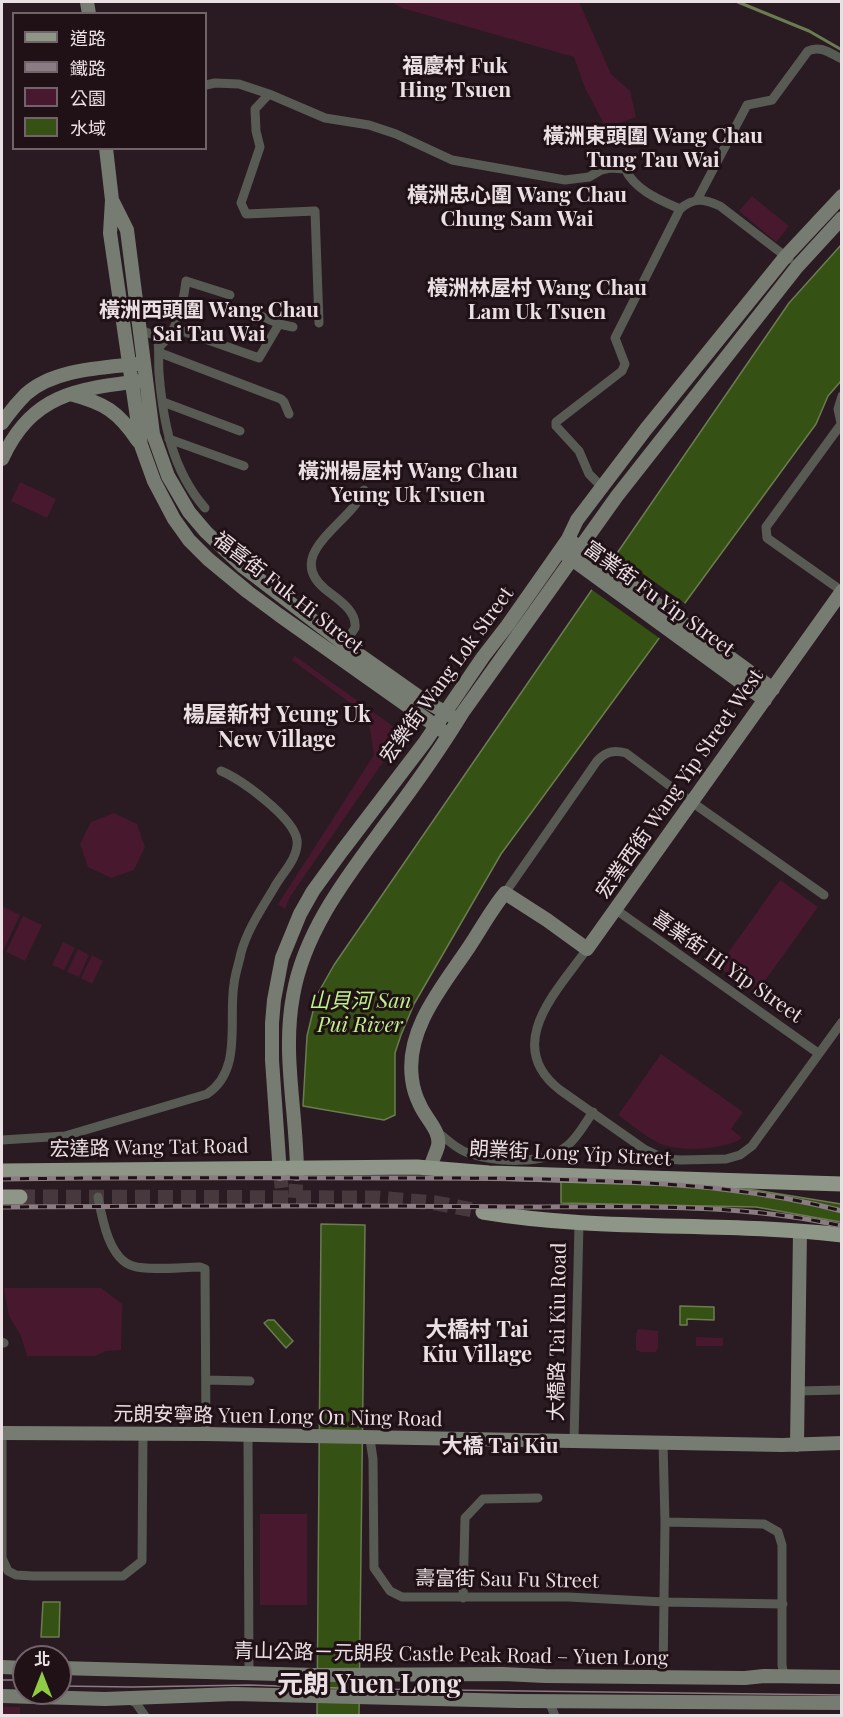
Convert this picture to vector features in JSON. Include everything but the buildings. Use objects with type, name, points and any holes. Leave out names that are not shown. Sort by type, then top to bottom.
[{"type":"main road","name":"福喜街 Fuk Hi Street","points":[[106,150],[112,200],[110,233],[139,381],[153,434],[168,477],[189,512],[206,532],[242,566],[344,644],[458,720]]},
{"type":"main road","name":"宏樂街 Wang Lok Street","points":[[297,1170],[288,1038],[292,998],[304,955],[329,905],[358,861],[444,745],[570,548],[577,520],[646,429],[786,256],[842,196]]},
{"type":"main road","name":"福喜街 Fuk Hi Street","points":[[112,200],[127,230],[140,330],[136,364]]},
{"type":"main road","name":"宏樂街 Wang Lok Street","points":[[280,1170],[272,1060],[272,1023],[278,979],[289,937],[300,914],[319,883],[570,548],[617,496],[797,267],[842,218]]},
{"type":"main road","points":[[2,423],[27,393],[46,382],[62,375],[136,364]]},
{"type":"main road","name":"福喜街 Fuk Hi Street","points":[[139,381],[141,445],[154,481],[174,519],[189,540],[208,559],[279,615],[449,735]]},
{"type":"main road","points":[[2,459],[26,419],[47,404],[68,393],[90,387],[139,381]]},
{"type":"main road","points":[[68,393],[91,400],[115,412],[141,445]]},
{"type":"main road","name":"富業街 Fu Yip Street","points":[[570,548],[769,694]]},
{"type":"main road","name":"宏業西街 Wang Yip Street West","points":[[587,949],[842,591]]},
{"type":"main road","points":[[430,1168],[438,1145],[437,1132],[419,1104],[414,1087],[411,1066],[414,1045],[425,1015],[441,987],[505,893],[587,949]]},
{"type":"main road","name":"朗業街 Long Yip Street","points":[[297,1170],[430,1168],[489,1173],[842,1184]]},
{"type":"main road","name":"宏達路 Wang Tat Road","points":[[2,1171],[297,1170]]},
{"type":"main road","points":[[2,1197],[20,1197]]},
{"type":"main road","points":[[483,1212],[544,1221],[657,1224],[842,1235]]},
{"type":"main road","points":[[797,1445],[800,1231]]},
{"type":"main road","name":"元朗安寧路 Yuen Long On Ning Road","points":[[2,1433],[206,1434],[369,1439],[797,1445],[842,1443]]},
{"type":"main road","name":"青山公路－元朗段 Castle Peak Road – Yuen Long","points":[[72,1669],[366,1676],[446,1674],[842,1677]]},
{"type":"main road","points":[[2,1696],[128,1698],[234,1694],[545,1701],[842,1704]]},
{"type":"street","points":[[697,200],[747,105],[772,100],[808,51],[812,49],[825,50],[842,59]]},
{"type":"street","points":[[207,85],[239,84],[325,118],[369,125],[396,134],[452,160],[565,180],[589,177],[610,168],[625,169],[629,178],[650,195],[681,209]]},
{"type":"street","points":[[269,94],[255,109],[256,131],[260,147],[241,203],[246,214],[315,211],[319,323]]},
{"type":"street","points":[[602,487],[589,474],[579,452],[556,426],[556,422],[624,368],[625,364],[615,338],[681,209],[689,202],[697,200],[709,201],[720,206],[797,267]]},
{"type":"street","points":[[205,508],[181,472],[169,439],[159,364],[160,349],[174,328],[183,303],[186,281],[230,295]]},
{"type":"street","points":[[261,316],[293,327]]},
{"type":"street","points":[[174,328],[259,358],[279,324]]},
{"type":"street","points":[[140,330],[156,335],[163,354],[281,399],[289,414]]},
{"type":"street","points":[[842,396],[837,410],[841,423],[766,530],[767,538],[842,591]]},
{"type":"street","points":[[163,402],[240,430]]},
{"type":"street","points":[[169,439],[244,466]]},
{"type":"street","points":[[344,644],[355,628],[354,618],[349,610],[315,581],[310,563],[327,534],[348,514],[363,490]]},
{"type":"street","points":[[505,893],[603,755],[618,751],[626,753],[824,896]]},
{"type":"street","points":[[2,1140],[75,1134],[207,1094],[223,1080],[231,1060],[234,983],[244,945],[259,913],[294,857],[297,846],[296,834],[290,824],[248,785],[221,771]]},
{"type":"street","name":"喜業街 Hi Yip Street","points":[[615,909],[818,1053]]},
{"type":"street","name":"宏業西街 Wang Yip Street West","points":[[587,949],[543,1010],[535,1030],[537,1061],[553,1085],[651,1153],[665,1159],[681,1160],[726,1159],[740,1155],[752,1146],[818,1053]]},
{"type":"street","points":[[818,1053],[842,1022]]},
{"type":"street","points":[[437,1132],[467,1152],[488,1157],[531,1160],[551,1155],[567,1146],[593,1112]]},
{"type":"street","points":[[98,1197],[110,1241],[131,1266],[200,1267],[206,1272],[206,1434]]},
{"type":"street","name":"大橋路 Tai Kiu Road","points":[[574,1442],[579,1223]]},
{"type":"street","points":[[206,1380],[250,1380]]},
{"type":"street","points":[[798,1390],[842,1390]]},
{"type":"street","points":[[2,1433],[2,1558],[8,1571],[16,1575],[33,1576],[123,1576],[142,1561],[143,1434]]},
{"type":"street","points":[[248,1436],[249,1672]]},
{"type":"street","name":"壽富街 Sau Fu Street","points":[[369,1439],[373,1460],[374,1568],[390,1591],[402,1597],[568,1597],[664,1602],[783,1604]]},
{"type":"street","points":[[663,1443],[665,1522],[663,1677]]},
{"type":"street","points":[[463,1598],[465,1518],[483,1499],[538,1498]]},
{"type":"street","points":[[665,1522],[756,1524],[778,1532],[782,1545],[782,1665],[784,1676]]},
{"type":"street","points":[[146,1716],[155,1697]]},
{"type":"street","points":[[128,1698],[141,1708],[146,1716]]},
{"type":"street","points":[[545,1701],[552,1706],[555,1716]]},
{"type":"green space","points":[[391,2],[579,2],[611,74],[630,91],[636,117],[606,128],[585,88],[574,57],[402,8]]},
{"type":"green space","points":[[752,196],[789,226],[776,242],[739,211]]},
{"type":"green space","points":[[20,482],[56,499],[47,518],[11,501]]},
{"type":"green space","points":[[295,656],[397,729],[399,739],[290,897],[285,909],[278,904],[374,755],[368,716],[292,660]]},
{"type":"green space","points":[[114,813],[137,824],[145,847],[134,870],[111,878],[88,867],[80,844],[91,822]]},
{"type":"green space","points":[[780,880],[818,907],[756,993],[718,967]]},
{"type":"green space","points":[[2,906],[20,915],[3,951],[2,950]]},
{"type":"green space","points":[[23,916],[42,925],[25,961],[6,952]]},
{"type":"green space","points":[[63,942],[75,948],[64,970],[52,965]]},
{"type":"green space","points":[[78,949],[89,955],[79,977],[67,972]]},
{"type":"green space","points":[[92,955],[103,961],[92,984],[81,978]]},
{"type":"green space","points":[[661,1054],[743,1112],[731,1129],[742,1138],[714,1147],[690,1149],[669,1147],[649,1138],[618,1115]]},
{"type":"green space","points":[[4,1288],[101,1288],[122,1304],[121,1350],[106,1351],[95,1356],[27,1356],[21,1336],[9,1316]]},
{"type":"green space","points":[[638,1329],[658,1331],[656,1352],[636,1350]]},
{"type":"green space","points":[[696,1337],[723,1338],[723,1346],[696,1346]]},
{"type":"green space","points":[[260,1514],[307,1514],[307,1605],[260,1605]]},
{"type":"green space","points":[[2,1707],[20,1707],[20,1715],[2,1715]]},
{"type":"water","name":"山貝河 San Pui River","points":[[841,245],[841,381],[828,396],[816,424],[501,854],[414,1004],[401,1035],[395,1053],[395,1115],[384,1120],[303,1106],[307,1036],[317,995],[334,965],[789,303]]},
{"type":"water","points":[[561,1180],[607,1180],[755,1190],[841,1204],[841,1222],[756,1207],[561,1203]]},
{"type":"water","points":[[321,1224],[365,1225],[359,1715],[317,1716]]},
{"type":"water","points":[[680,1306],[714,1307],[714,1320],[687,1319],[687,1325],[680,1325]]},
{"type":"water","points":[[274,1320],[293,1341],[286,1348],[264,1323]]},
{"type":"water","points":[[43,1602],[60,1602],[59,1637],[41,1637]]},
{"type":"pier","points":[[612,552],[687,605],[662,640],[588,587]]},
{"type":"waterway","points":[[738,2],[809,31],[842,50]]},
{"type":"tunnel","points":[[280,1174],[283,1198]]},
{"type":"tunnel","points":[[295,1198],[297,1174]]},
{"type":"tunnel","points":[[20,1197],[376,1198],[436,1203],[483,1212]]},
{"type":"tram line","points":[[2,1680],[12,1680]]},
{"type":"tram line","points":[[72,1686],[249,1685],[367,1689],[842,1695]]},
{"type":"railway","points":[[2,1179],[444,1178],[604,1181],[724,1189],[783,1198],[842,1211]]},
{"type":"railway","points":[[2,1207],[679,1207],[761,1213],[842,1226]]},
{"type":"district","name":"福慶村 Fuk Hing Tsuen","points":[[455,78]]},
{"type":"district","name":"橫洲東頭圍 Wang Chau Tung Tau Wai","points":[[653,148]]},
{"type":"district","name":"橫洲忠心圍 Wang Chau Chung Sam Wai","points":[[517,207]]},
{"type":"district","name":"橫洲林屋村 Wang Chau Lam Uk Tsuen","points":[[537,300]]},
{"type":"district","name":"橫洲西頭圍 Wang Chau Sai Tau Wai","points":[[209,322]]},
{"type":"district","name":"橫洲楊屋村 Wang Chau Yeung Uk Tsuen","points":[[408,483]]},
{"type":"district","name":"楊屋新村 Yeung Uk New Village","points":[[277,728]]},
{"type":"district","name":"大橋村 Tai Kiu Village","points":[[477,1342]]},
{"type":"district","name":"大橋 Tai Kiu","points":[[500,1446]]},
{"type":"district","name":"元朗 Yuen Long","points":[[369,1685]]}]
